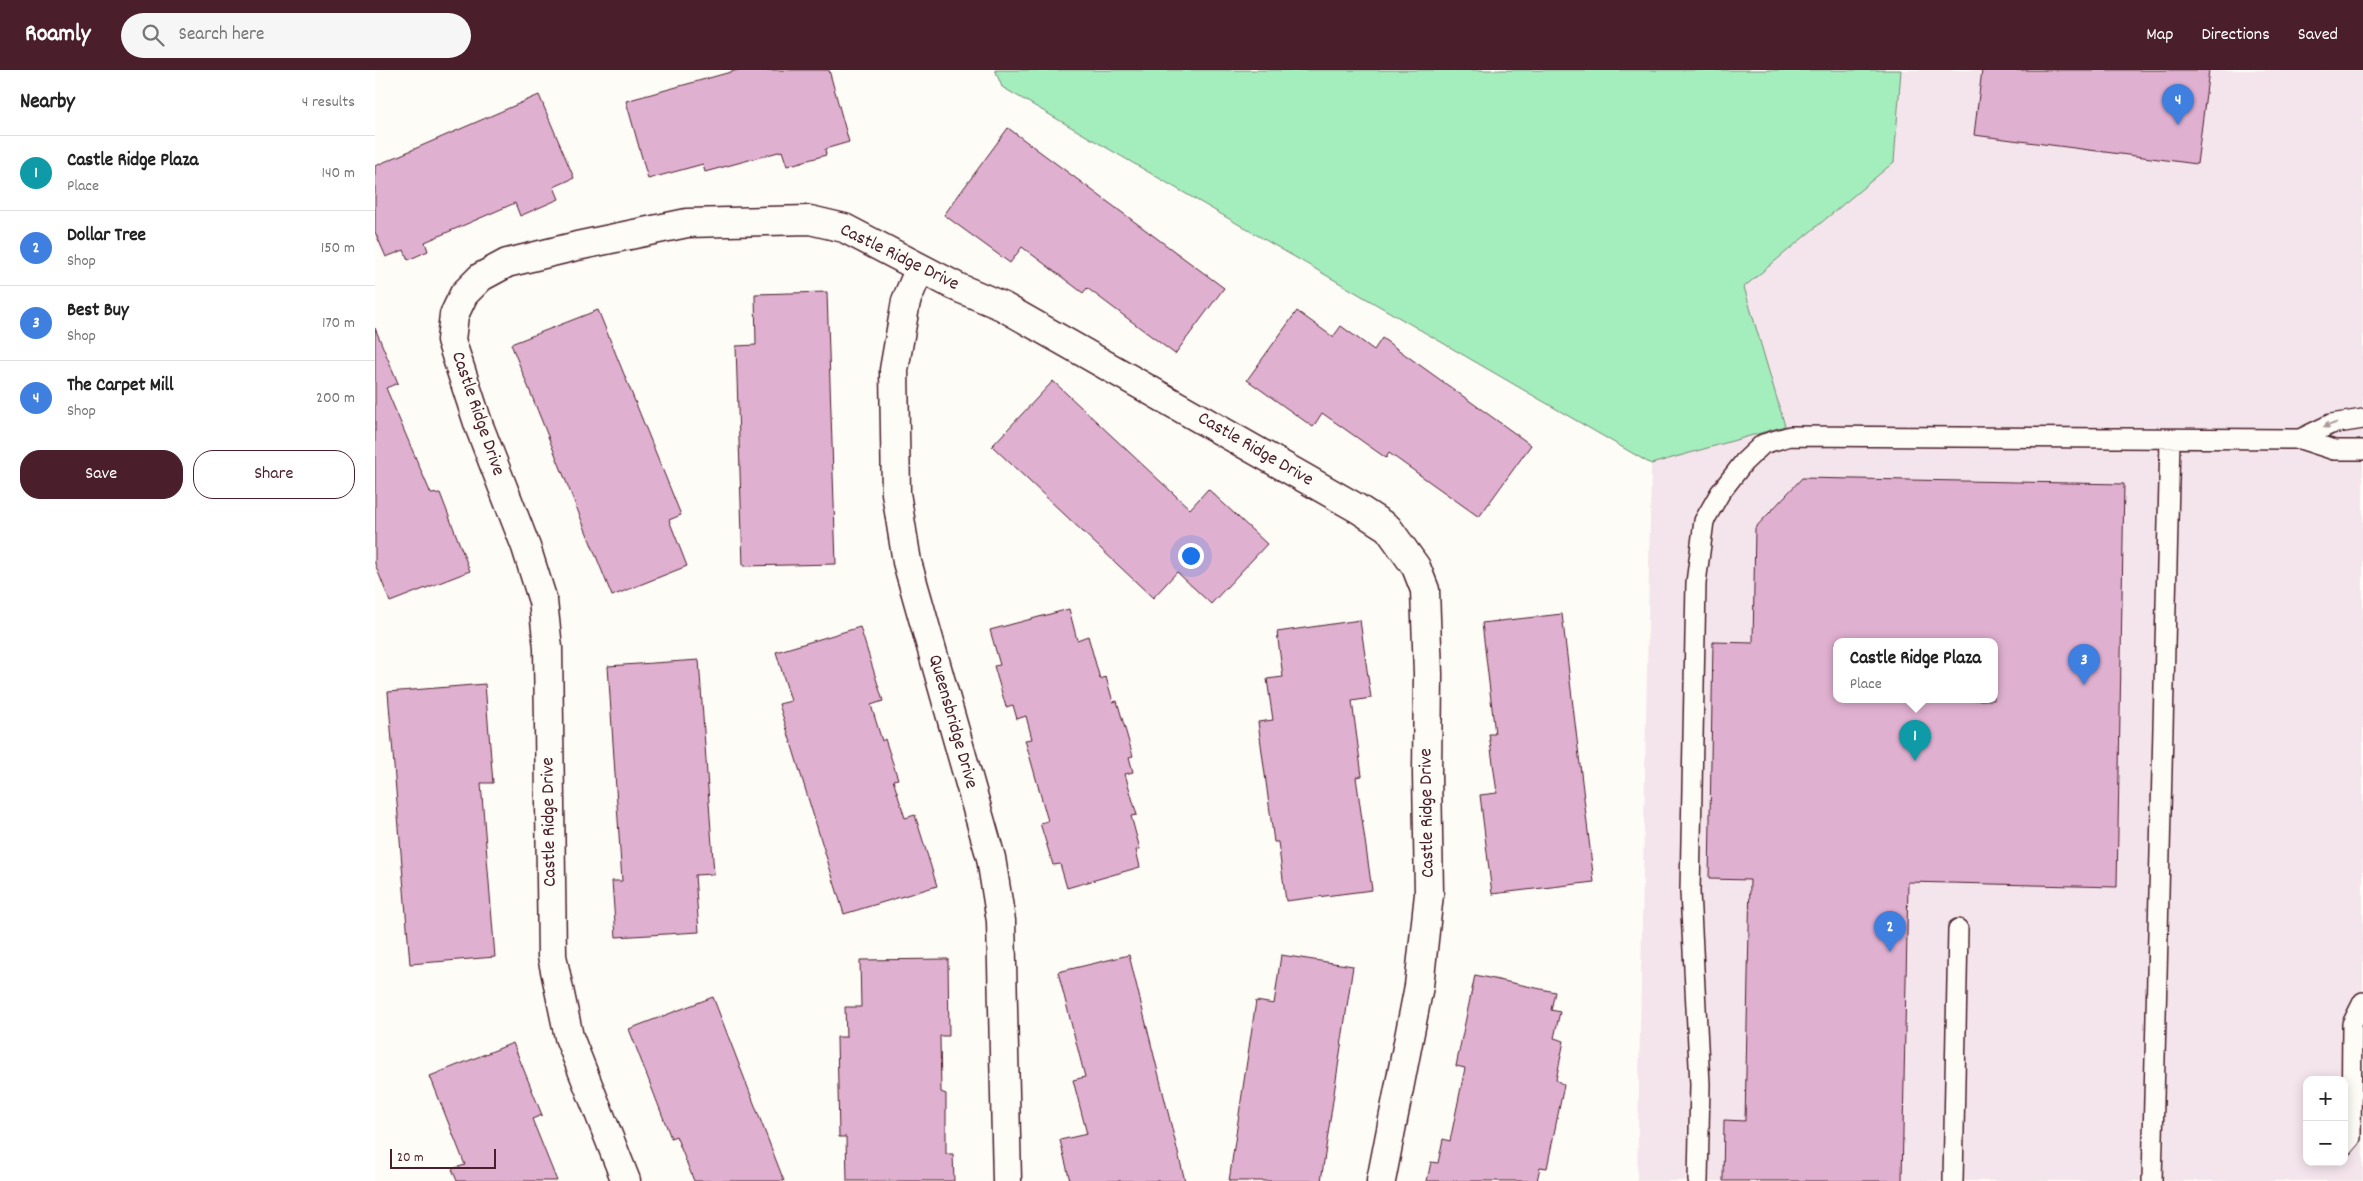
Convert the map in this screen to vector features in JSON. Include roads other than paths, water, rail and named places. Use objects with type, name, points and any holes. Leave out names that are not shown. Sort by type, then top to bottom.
[{"type":"street","name":"Castle Ridge Drive","points":[[626,1181],[569,1037],[552,956],[548,648],[543,601],[526,547],[479,426],[451,340],[454,315],[465,294],[481,277],[507,263],[687,223],[810,220],[844,228],[920,268],[1002,306],[1357,508],[1388,528],[1416,567],[1425,590],[1428,674],[1429,894],[1419,986],[1381,1181]]},
{"type":"street","name":"Queensbridge Drive","points":[[920,268],[906,301],[894,370],[896,493],[907,562],[991,858],[1001,921],[1007,1181]]},
{"type":"lane","points":[[2300,439],[2331,424],[2363,419]]},
{"type":"lane","points":[[1698,1181],[1700,1084],[1690,892],[1696,583],[1704,521],[1720,493],[1744,462],[1763,444],[1790,436],[2170,440],[2300,439],[2333,450],[2363,450]]},
{"type":"lane","points":[[2152,1181],[2170,440]]},
{"type":"lane","points":[[1953,1181],[1958,929]]},
{"type":"lane","points":[[2348,1141],[2351,1138],[2352,1024],[2363,1002]]},
{"type":"place","name":"The Carpet Mill","points":[[2178,125]]},
{"type":"place","name":"Best Buy","points":[[2084,685]]},
{"type":"place","name":"Castle Ridge Plaza","points":[[1915,761]]},
{"type":"place","name":"Dollar Tree","points":[[1890,952]]}]
